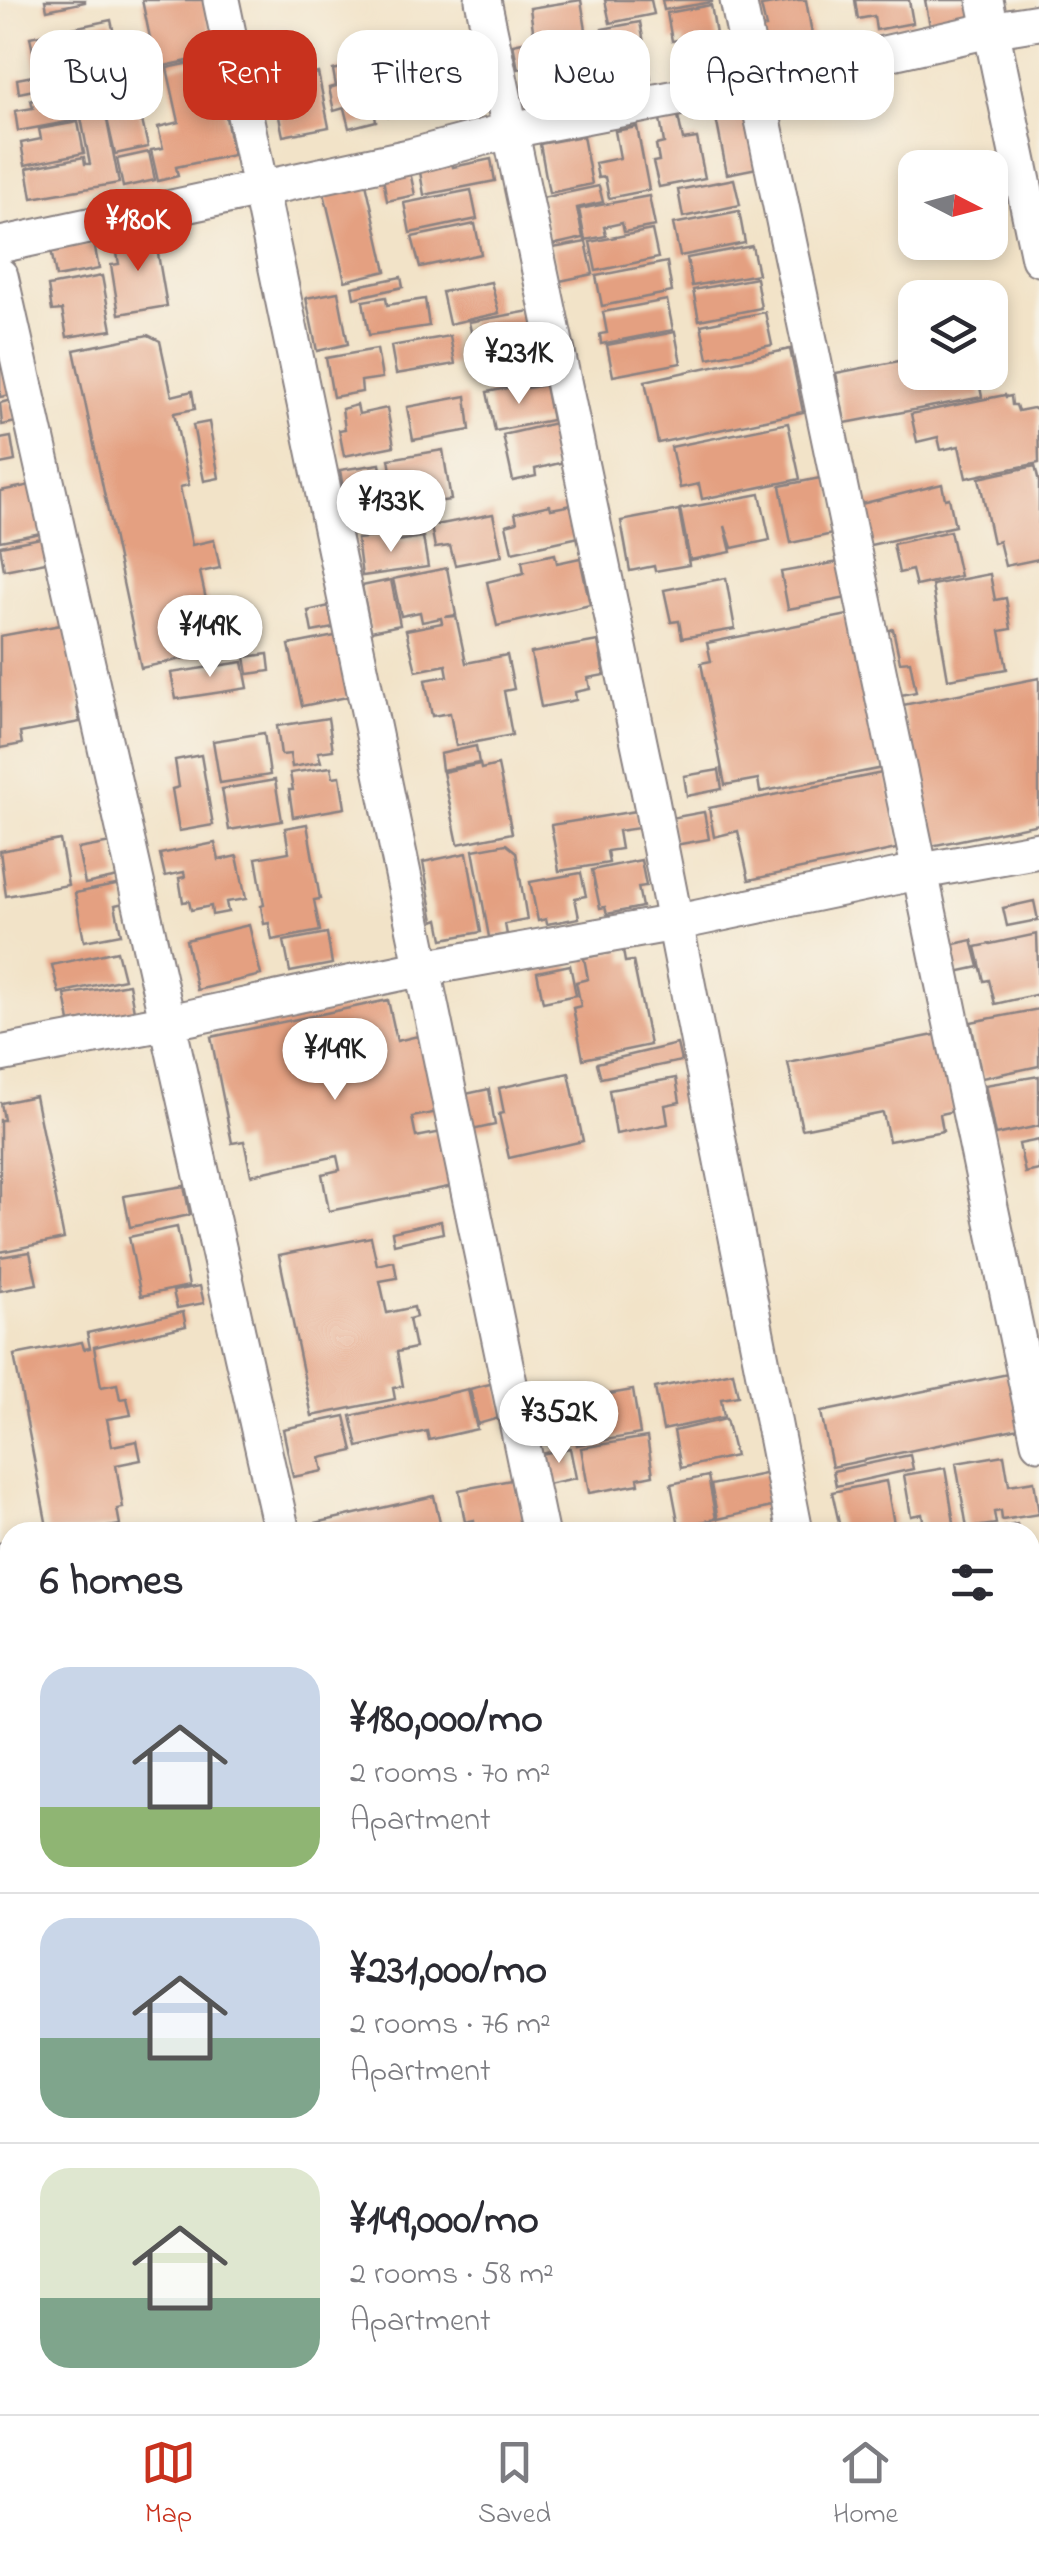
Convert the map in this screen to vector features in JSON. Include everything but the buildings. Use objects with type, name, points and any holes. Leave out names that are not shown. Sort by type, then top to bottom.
[{"type":"street","points":[[221,0],[538,1522]]},
{"type":"street","points":[[483,0],[649,790],[793,1522]]},
{"type":"street","points":[[738,0],[744,30]]},
{"type":"street","points":[[894,42],[988,15],[1039,22]]},
{"type":"street","points":[[988,15],[1039,258]]},
{"type":"street","points":[[0,245],[413,156],[511,130],[670,99]]},
{"type":"street","points":[[762,120],[1039,1442]]},
{"type":"street","points":[[0,276],[280,1522]]},
{"type":"street","points":[[0,1054],[1039,850]]}]
